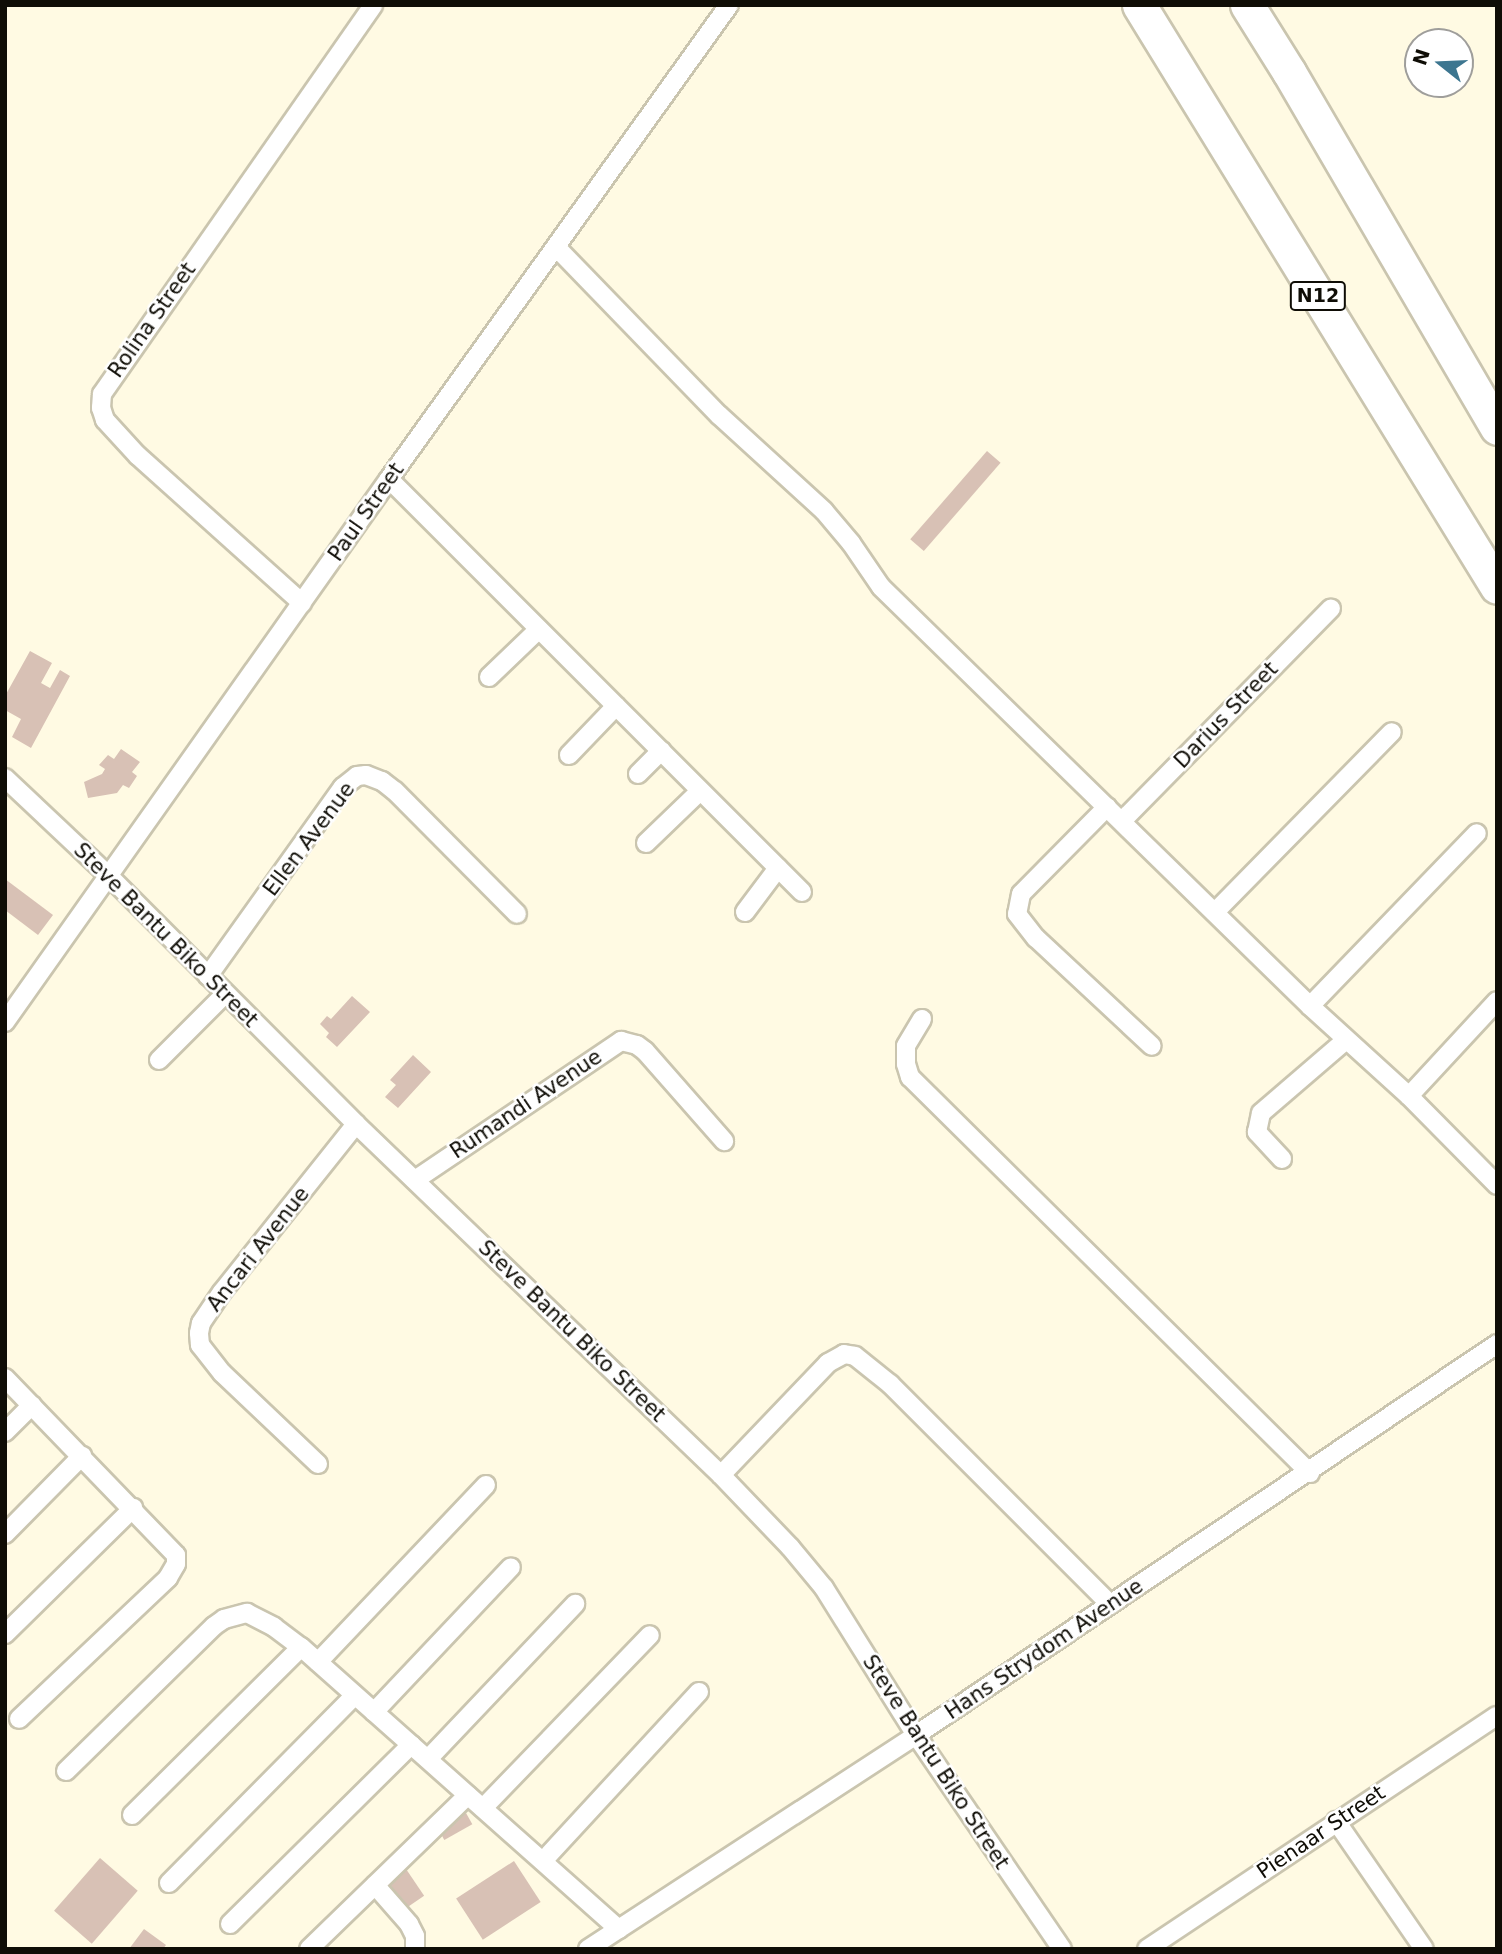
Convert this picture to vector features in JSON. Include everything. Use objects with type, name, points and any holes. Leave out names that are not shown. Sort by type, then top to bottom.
[{"type":"highway","name":"N12","points":[[1139,5],[1497,587]]},
{"type":"highway","points":[[1247,5],[1497,428]]},
{"type":"street","name":"Rolina Street","points":[[302,603],[131,448],[105,420],[102,394],[373,5]]},
{"type":"street","name":"Paul Street","points":[[5,1022],[389,478],[729,5]]},
{"type":"street","points":[[556,247],[719,415],[824,511],[851,543],[881,587],[1310,1006],[1409,1096],[1497,1185]]},
{"type":"street","points":[[389,478],[803,892]]},
{"type":"street","name":"Darius Street","points":[[1122,821],[1331,608]]},
{"type":"street","points":[[489,677],[539,629]]},
{"type":"street","points":[[569,755],[616,706]]},
{"type":"street","points":[[1215,912],[1392,732]]},
{"type":"street","points":[[638,774],[661,751]]},
{"type":"street","name":"Ellen Avenue","points":[[208,976],[343,787],[357,776],[366,775],[382,781],[395,791],[517,914]]},
{"type":"street","name":"Steve Bantu Biko Street","points":[[5,778],[109,876],[356,1124],[721,1475],[824,1588],[916,1735],[1062,1949]]},
{"type":"street","points":[[646,843],[700,790]]},
{"type":"street","points":[[1107,807],[1021,894],[1017,914],[1036,938],[1152,1046]]},
{"type":"street","points":[[1310,1006],[1477,833]]},
{"type":"street","points":[[744,912],[778,868]]},
{"type":"street","points":[[159,1060],[225,994]]},
{"type":"street","points":[[1409,1096],[1497,1000]]},
{"type":"street","points":[[922,1019],[906,1046],[906,1064],[910,1077],[1310,1473]]},
{"type":"street","points":[[1282,1158],[1257,1132],[1261,1113],[1268,1104],[1346,1040]]},
{"type":"street","name":"Rumandi Avenue","points":[[415,1180],[621,1041],[637,1045],[645,1052],[724,1141]]},
{"type":"street","name":"Ancari Avenue","points":[[318,1464],[222,1373],[200,1345],[199,1333],[201,1323],[222,1292],[356,1124]]},
{"type":"street","name":"Hans Strydom Avenue","points":[[588,1949],[1310,1473],[1497,1344]]},
{"type":"street","points":[[721,1475],[828,1363],[844,1354],[855,1356],[890,1384],[1109,1603]]},
{"type":"street","points":[[5,1378],[176,1555],[173,1571],[19,1719]]},
{"type":"street","points":[[5,1432],[32,1405]]},
{"type":"street","points":[[5,1534],[82,1456]]},
{"type":"street","points":[[318,1662],[486,1485]]},
{"type":"street","points":[[5,1634],[133,1508]]},
{"type":"street","points":[[374,1712],[511,1567]]},
{"type":"street","points":[[428,1759],[575,1604]]},
{"type":"street","points":[[66,1771],[224,1619],[247,1613],[258,1617],[301,1647],[619,1929]]},
{"type":"street","points":[[483,1808],[650,1635]]},
{"type":"street","points":[[132,1815],[301,1647]]},
{"type":"street","points":[[543,1861],[699,1692]]},
{"type":"street","points":[[169,1883],[355,1695]]},
{"type":"street","name":"Pienaar Street","points":[[1147,1949],[1497,1716]]},
{"type":"street","points":[[230,1924],[411,1745]]},
{"type":"street","points":[[309,1949],[468,1795]]},
{"type":"street","points":[[1336,1821],[1424,1949]]},
{"type":"street","points":[[375,1885],[409,1924],[415,1936],[415,1949]]},
{"type":"building","points":[[987,451],[1001,463],[924,551],[910,539]]},
{"type":"building","points":[[30,651],[52,663],[41,683],[50,688],[60,670],[70,676],[31,748],[12,737],[21,719],[5,710],[5,696]]},
{"type":"building","points":[[121,749],[140,762],[132,772],[137,776],[129,788],[123,785],[117,793],[88,798],[84,782],[102,774],[105,769],[99,765],[108,755],[114,759]]},
{"type":"building","points":[[5,879],[53,915],[38,935],[5,910]]},
{"type":"building","points":[[352,996],[370,1012],[337,1047],[326,1037],[329,1033],[320,1024],[327,1016],[331,1019]]},
{"type":"building","points":[[413,1055],[431,1072],[398,1108],[385,1097],[396,1085],[390,1080]]},
{"type":"building","points":[[466,1813],[472,1824],[444,1840],[438,1829]]},
{"type":"building","points":[[100,1858],[138,1891],[92,1944],[54,1911]]},
{"type":"building","points":[[514,1861],[541,1902],[483,1940],[456,1899]]},
{"type":"building","points":[[404,1866],[424,1896],[406,1908],[386,1878]]},
{"type":"building","points":[[144,1929],[166,1945],[163,1949],[129,1949]]}]
